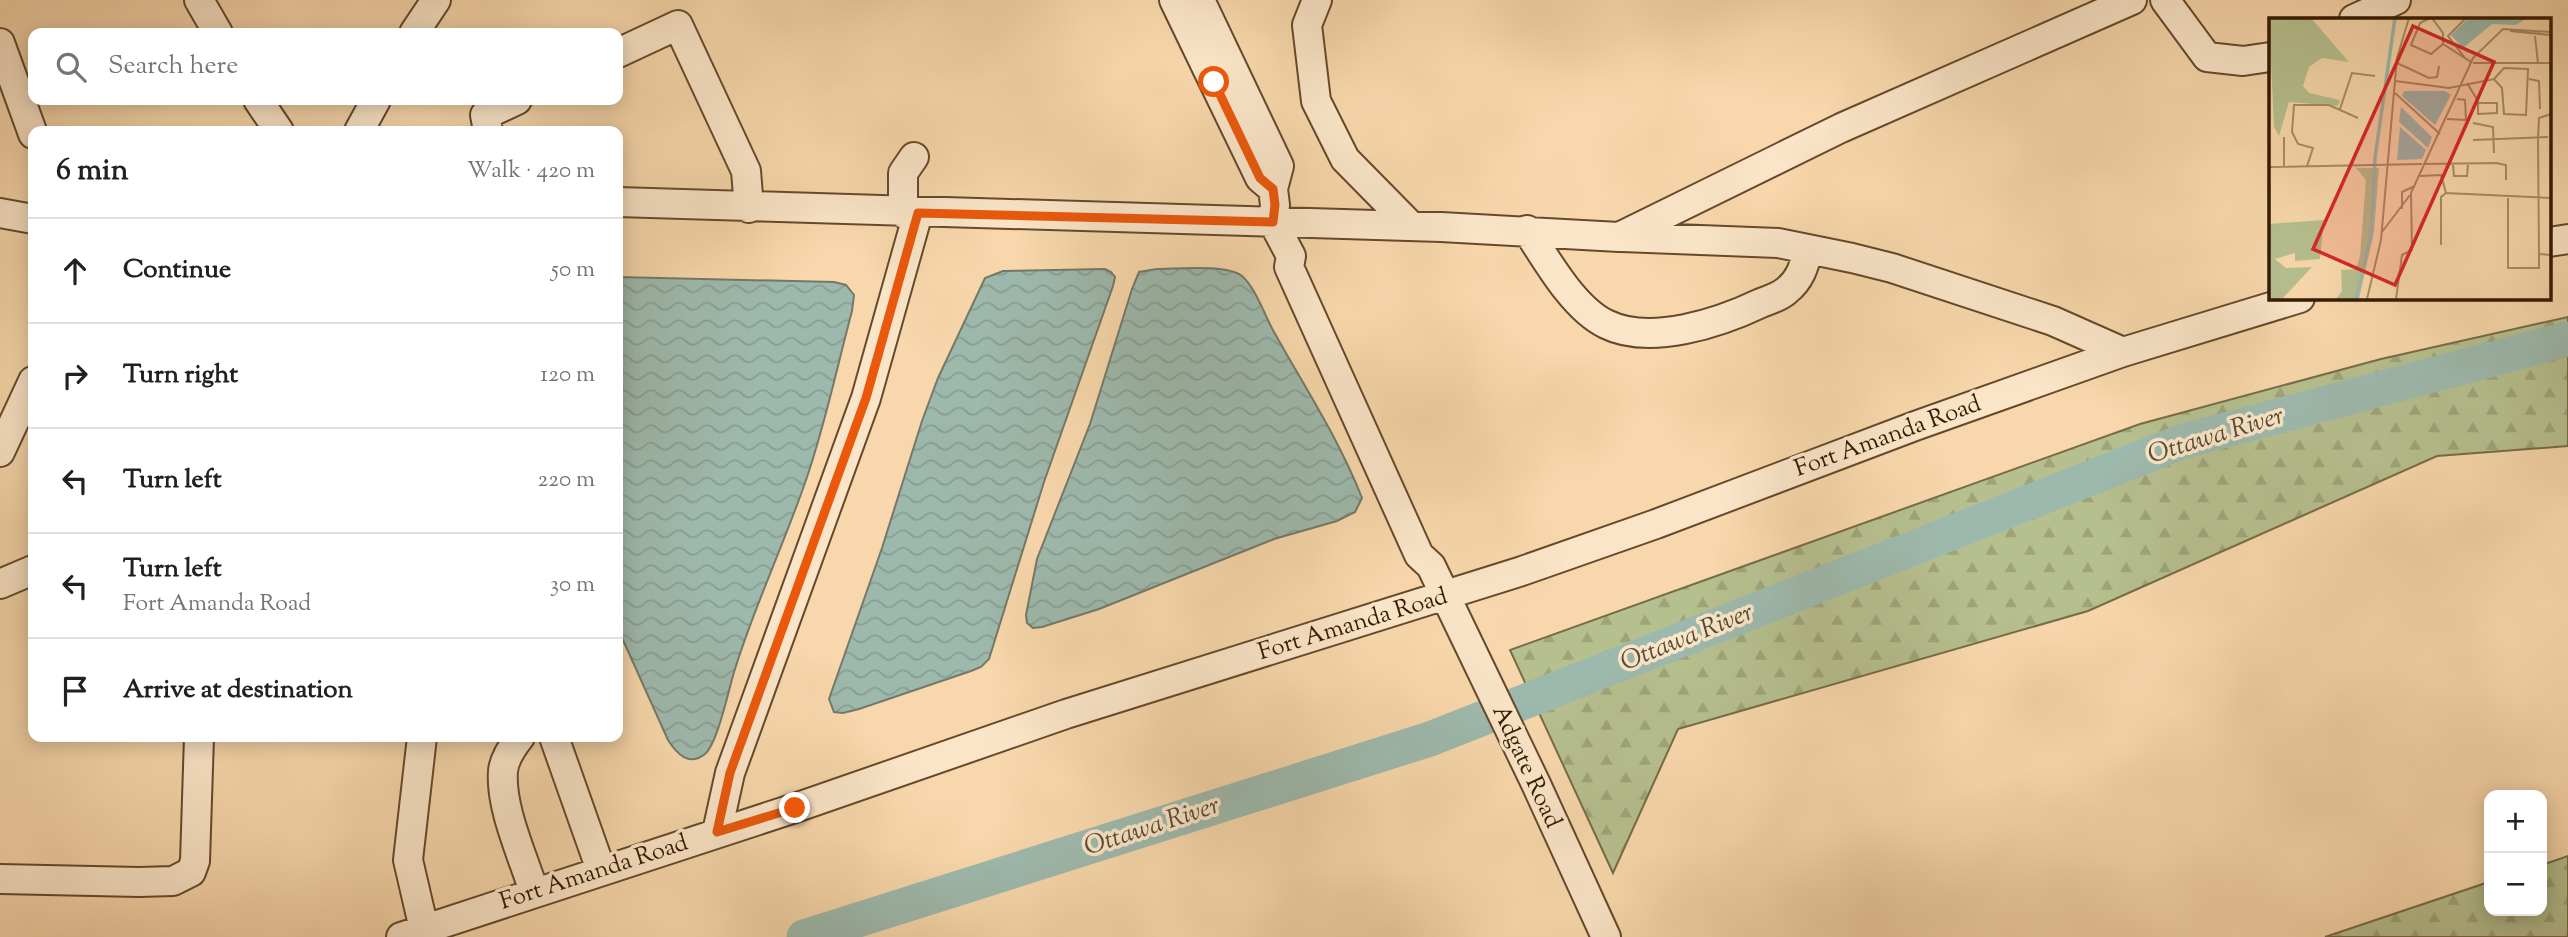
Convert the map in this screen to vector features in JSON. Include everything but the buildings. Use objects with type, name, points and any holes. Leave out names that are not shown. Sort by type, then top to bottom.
[{"type":"street","points":[[199,0],[215,28]]},
{"type":"street","points":[[417,28],[436,0]]},
{"type":"street","points":[[1174,0],[1260,178],[1273,189]]},
{"type":"street","points":[[1200,0],[1279,166],[1273,189],[1273,222]]},
{"type":"street","points":[[1317,0],[1307,26],[1316,101],[1345,159],[1411,226]]},
{"type":"street","points":[[1619,237],[1841,128],[2132,0]]},
{"type":"street","points":[[2165,0],[2207,57],[2244,61],[2269,57]]},
{"type":"street","points":[[2356,18],[2396,0]]},
{"type":"street","points":[[623,51],[678,25],[746,171],[749,208]]},
{"type":"street","points":[[0,43],[30,126]]},
{"type":"street","points":[[261,105],[276,126]]},
{"type":"street","points":[[362,126],[373,105]]},
{"type":"street","points":[[487,126],[485,115],[506,105]]},
{"type":"street","points":[[717,832],[730,773],[866,398],[911,213],[903,173],[914,157]]},
{"type":"street","points":[[623,202],[1527,230],[1619,237],[1778,243],[1904,272],[2053,321],[2123,352]]},
{"type":"street","points":[[0,213],[28,218]]},
{"type":"street","name":"Adgate Road","points":[[1273,222],[1291,256],[1289,267],[1407,530],[1419,555],[1431,566],[1606,937]]},
{"type":"street","points":[[1527,230],[1561,281],[1588,311],[1605,324],[1639,334],[1673,331],[1734,316],[1785,292],[1804,271],[1808,250]]},
{"type":"street","points":[[2550,242],[2568,239]]},
{"type":"street","name":"Fort Amanda Road","points":[[412,933],[1066,714],[1444,597],[1656,524],[1914,426],[2123,352],[2297,299]]},
{"type":"street","points":[[0,452],[28,392]]},
{"type":"street","points":[[0,584],[28,572]]},
{"type":"street","points":[[0,880],[173,881],[191,873],[195,861],[199,742]]},
{"type":"street","points":[[412,933],[408,860],[421,742]]},
{"type":"street","points":[[516,742],[503,769],[506,806],[534,892]]},
{"type":"street","points":[[556,742],[601,870]]},
{"type":"green space","points":[[2568,317],[2568,446],[2437,456],[2088,611],[1678,729],[1613,873],[1510,650],[2140,424],[2381,359]]},
{"type":"green space","points":[[2568,856],[2568,937],[2325,937],[2484,884],[2484,916],[2547,916],[2547,863]]},
{"type":"water","points":[[1105,269],[1115,277],[1113,286],[1044,482],[989,659],[981,667],[971,671],[859,709],[834,712],[829,699],[882,548],[922,421],[938,378],[985,278],[1003,271]]},
{"type":"water","points":[[1157,269],[1225,270],[1235,272],[1247,281],[1332,434],[1362,498],[1355,512],[1337,521],[1274,539],[1099,609],[1033,628],[1027,623],[1026,615],[1037,559],[1090,424],[1139,272]]},
{"type":"water","points":[[623,277],[834,282],[846,285],[854,295],[852,311],[819,438],[806,480],[743,645],[714,739],[705,754],[694,759],[679,754],[668,740],[623,640]]},
{"type":"waterway","name":"Ottawa River","points":[[804,937],[1430,739],[2184,441],[2568,339]]},
{"type":"route","points":[[795,808],[717,832],[730,773],[866,398],[918,213],[1273,222],[1273,189],[1260,178],[1214,82]]}]
